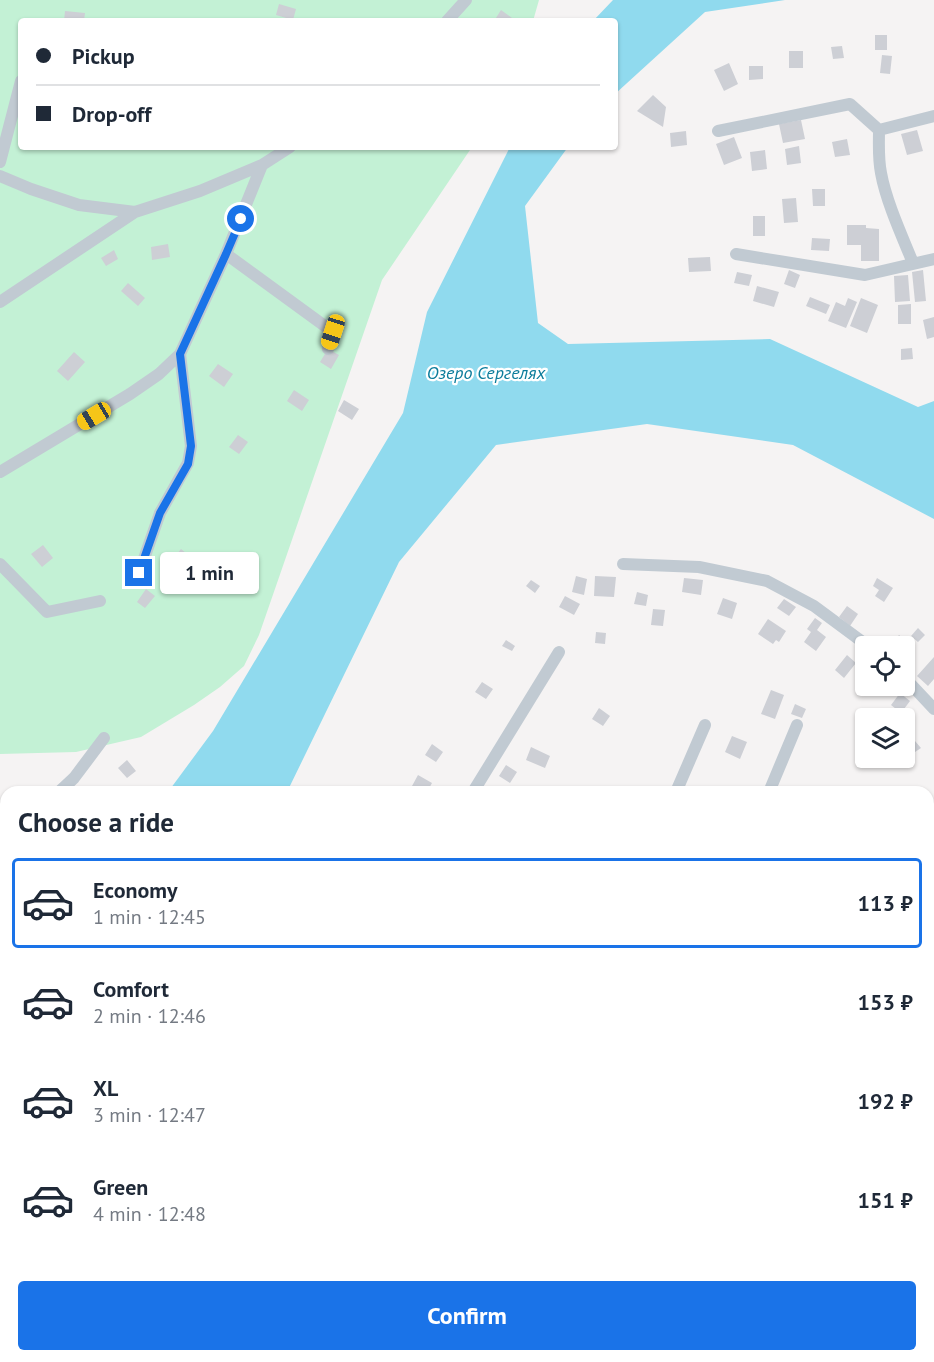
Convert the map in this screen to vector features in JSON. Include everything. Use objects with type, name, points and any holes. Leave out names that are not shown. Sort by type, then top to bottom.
[{"type":"street","points":[[450,18],[466,0]]},
{"type":"street","points":[[0,162],[18,93]]},
{"type":"street","points":[[718,131],[849,104],[879,130],[881,174],[914,263]]},
{"type":"street","points":[[879,130],[934,116]]},
{"type":"street","points":[[0,302],[135,212],[200,191],[262,165],[285,150]]},
{"type":"street","points":[[1,471],[130,394],[159,374],[180,354],[226,254],[262,165]]},
{"type":"street","points":[[0,176],[79,205],[135,212]]},
{"type":"street","points":[[226,254],[333,332],[328,349]]},
{"type":"street","points":[[736,254],[865,275],[934,259]]},
{"type":"street","points":[[139,573],[160,513],[188,464],[191,446],[180,354]]},
{"type":"street","points":[[0,564],[47,612],[100,601]]},
{"type":"street","points":[[623,564],[699,567],[767,581],[814,606],[855,636]]},
{"type":"street","points":[[476,786],[559,652]]},
{"type":"street","points":[[915,689],[934,709]]},
{"type":"street","points":[[679,786],[705,724]]},
{"type":"street","points":[[772,786],[798,725]]},
{"type":"street","points":[[65,786],[104,738]]},
{"type":"green space","points":[[0,0],[539,0],[534,18],[18,18],[18,150],[470,150],[382,280],[259,635],[244,666],[194,705],[141,737],[76,752],[0,754]]},
{"type":"water","points":[[613,0],[785,0],[705,12],[618,91],[618,18],[596,18]]},
{"type":"water","name":"Озеро Сергелях","points":[[508,150],[566,150],[525,206],[538,323],[568,344],[770,339],[918,407],[934,401],[934,519],[793,445],[647,424],[496,445],[399,562],[290,786],[172,786],[213,731],[403,413],[427,312]]},
{"type":"building","points":[[279,4],[296,9],[294,18],[276,15]]},
{"type":"building","points":[[501,10],[512,18],[496,18]]},
{"type":"building","points":[[65,11],[85,13],[84,18],[64,18]]},
{"type":"building","points":[[875,35],[887,35],[887,50],[875,50]]},
{"type":"building","points":[[842,46],[844,58],[833,59],[831,47]]},
{"type":"building","points":[[789,51],[803,51],[803,68],[789,68]]},
{"type":"building","points":[[882,55],[892,56],[890,74],[880,73]]},
{"type":"building","points":[[729,63],[738,84],[724,91],[714,70]]},
{"type":"building","points":[[749,66],[763,66],[763,79],[749,80]]},
{"type":"building","points":[[653,95],[666,107],[663,127],[637,111]]},
{"type":"building","points":[[801,120],[805,139],[783,143],[779,124]]},
{"type":"building","points":[[917,130],[923,151],[907,155],[901,134]]},
{"type":"building","points":[[686,131],[687,145],[671,147],[670,133]]},
{"type":"building","points":[[734,137],[742,158],[724,165],[716,144]]},
{"type":"building","points":[[847,139],[850,155],[835,157],[832,142]]},
{"type":"building","points":[[799,146],[801,163],[787,165],[785,149]]},
{"type":"building","points":[[765,150],[767,169],[752,171],[750,152]]},
{"type":"building","points":[[812,189],[825,189],[825,206],[813,206]]},
{"type":"building","points":[[796,198],[798,222],[784,223],[782,199]]},
{"type":"building","points":[[753,216],[765,216],[765,236],[753,236]]},
{"type":"building","points":[[847,225],[866,225],[866,228],[879,229],[879,261],[861,261],[861,245],[847,245]]},
{"type":"building","points":[[812,238],[830,239],[829,251],[811,250]]},
{"type":"building","points":[[168,244],[170,257],[152,260],[151,247]]},
{"type":"building","points":[[114,250],[118,259],[106,266],[101,258]]},
{"type":"building","points":[[710,257],[711,271],[689,272],[688,258]]},
{"type":"building","points":[[789,270],[800,275],[795,288],[784,284]]},
{"type":"building","points":[[923,270],[926,301],[915,302],[912,272]]},
{"type":"building","points":[[737,272],[752,275],[749,286],[734,283]]},
{"type":"building","points":[[908,275],[910,301],[895,302],[894,276]]},
{"type":"building","points":[[128,283],[145,298],[138,306],[121,291]]},
{"type":"building","points":[[757,286],[779,292],[774,307],[753,301]]},
{"type":"building","points":[[810,297],[830,305],[826,314],[806,306]]},
{"type":"building","points":[[848,298],[857,302],[846,328],[828,321],[836,302],[845,306]]},
{"type":"building","points":[[861,298],[878,305],[867,333],[850,326]]},
{"type":"building","points":[[911,304],[911,324],[898,324],[898,305]]},
{"type":"building","points":[[934,317],[934,337],[927,339],[923,320]]},
{"type":"building","points":[[912,348],[913,359],[901,360],[901,349]]},
{"type":"building","points":[[328,349],[339,355],[331,369],[320,362]]},
{"type":"building","points":[[74,352],[85,362],[68,381],[57,371]]},
{"type":"building","points":[[218,364],[233,374],[224,387],[209,376]]},
{"type":"building","points":[[294,390],[309,400],[302,411],[287,401]]},
{"type":"building","points":[[344,400],[359,409],[352,420],[338,411]]},
{"type":"building","points":[[238,435],[248,442],[239,454],[229,447]]},
{"type":"building","points":[[43,545],[53,558],[42,567],[31,554]]},
{"type":"building","points":[[181,549],[192,558],[182,571],[170,563]]},
{"type":"building","points":[[576,576],[587,579],[584,595],[572,592]]},
{"type":"building","points":[[595,576],[616,577],[614,597],[594,596]]},
{"type":"building","points":[[684,578],[703,580],[701,595],[682,592]]},
{"type":"building","points":[[877,578],[893,588],[884,602],[875,596],[879,590],[873,586]]},
{"type":"building","points":[[531,580],[540,586],[535,593],[526,586]]},
{"type":"building","points":[[146,589],[155,596],[145,608],[137,602]]},
{"type":"building","points":[[637,592],[648,595],[646,606],[634,604]]},
{"type":"building","points":[[565,596],[580,604],[574,615],[559,607]]},
{"type":"building","points":[[723,598],[737,603],[732,619],[717,614]]},
{"type":"building","points":[[784,599],[796,607],[789,616],[777,608]]},
{"type":"building","points":[[847,606],[858,614],[850,626],[839,617]]},
{"type":"building","points":[[653,609],[665,610],[663,626],[651,625]]},
{"type":"building","points":[[815,618],[822,623],[817,630],[826,637],[816,651],[804,642],[811,632],[807,629]]},
{"type":"building","points":[[768,619],[786,631],[779,642],[776,640],[773,644],[758,634]]},
{"type":"building","points":[[918,628],[925,635],[918,642],[915,636],[911,636]]},
{"type":"building","points":[[596,632],[606,633],[605,644],[595,643]]},
{"type":"building","points":[[506,640],[515,646],[512,651],[502,646]]},
{"type":"building","points":[[847,655],[855,662],[844,678],[835,670]]},
{"type":"building","points":[[934,657],[934,679],[928,686],[917,676]]},
{"type":"building","points":[[482,682],[493,689],[486,699],[475,692]]},
{"type":"building","points":[[771,690],[784,695],[775,719],[761,714]]},
{"type":"building","points":[[898,696],[904,696],[910,701],[905,708],[895,708],[891,705]]},
{"type":"building","points":[[795,704],[806,709],[802,718],[791,714]]},
{"type":"building","points":[[599,708],[610,716],[603,726],[592,719]]},
{"type":"building","points":[[732,736],[747,742],[740,759],[725,752]]},
{"type":"building","points":[[915,741],[921,748],[915,752]]},
{"type":"building","points":[[432,744],[443,752],[436,762],[425,755]]},
{"type":"building","points":[[531,747],[550,756],[545,768],[526,760]]},
{"type":"building","points":[[127,760],[136,771],[127,778],[118,768]]},
{"type":"building","points":[[506,765],[517,772],[510,783],[499,776]]},
{"type":"building","points":[[418,775],[432,783],[430,786],[412,786]]},
{"type":"route","points":[[139,573],[160,513],[188,464],[191,446],[180,354],[241,219]]}]
